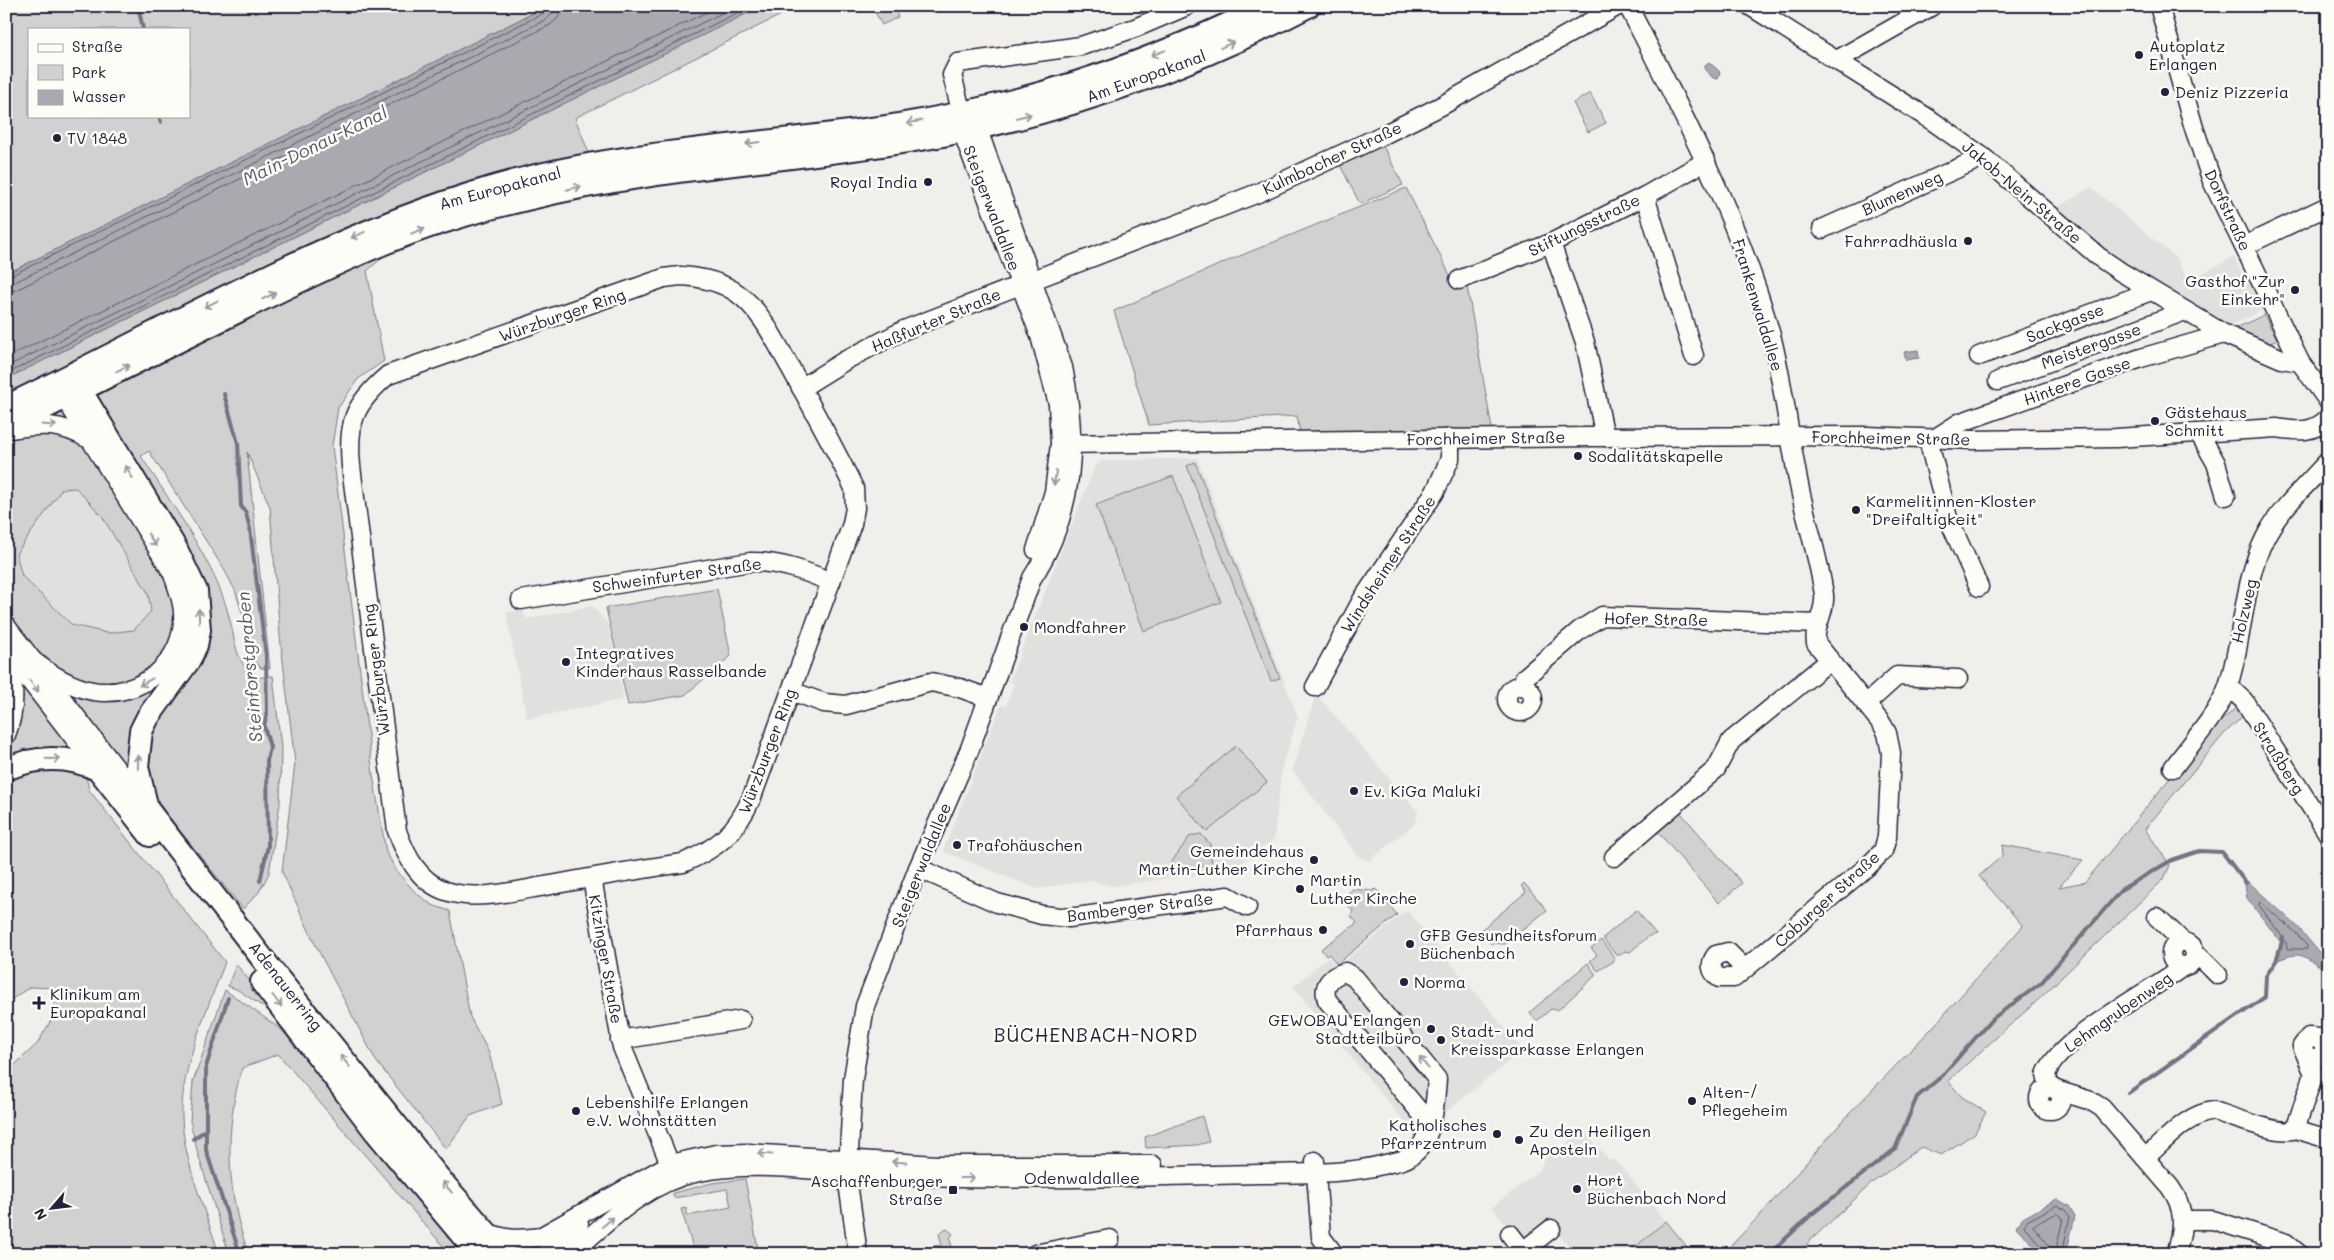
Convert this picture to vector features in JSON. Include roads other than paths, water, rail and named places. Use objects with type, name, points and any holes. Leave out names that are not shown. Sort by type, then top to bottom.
[{"type":"main road","name":"Am Europakanal","points":[[967,124],[1057,89],[1189,42],[1267,6]]},
{"type":"main road","name":"Am Europakanal","points":[[6,408],[69,387],[293,284],[449,219],[603,181],[853,149],[1060,106],[1139,80],[1212,51],[1308,6]]},
{"type":"main road","name":"Am Europakanal","points":[[6,428],[69,387]]},
{"type":"main road","points":[[69,387],[184,563],[196,591],[199,630],[196,645],[189,660],[148,717],[141,731],[137,767],[147,809]]},
{"type":"main road","points":[[6,769],[31,760],[52,759],[74,761],[99,770]]},
{"type":"main road","name":"Adenauerring","points":[[99,770],[225,921]]},
{"type":"main road","name":"Adenauerring","points":[[147,809],[376,1132],[478,1254]]},
{"type":"main road","name":"Adenauerring","points":[[250,954],[505,1254]]},
{"type":"street","points":[[967,124],[952,75],[958,63],[1081,46],[1134,28],[1187,6]]},
{"type":"street","name":"Kulmbacher Straße","points":[[1027,282],[1258,193],[1376,138],[1430,112],[1618,6]]},
{"type":"street","name":"Frankenwaldallee","points":[[1628,6],[1706,161],[1746,260],[1772,339],[1799,484],[1824,595],[1818,624]]},
{"type":"street","name":"Jakob-Nein-Straße","points":[[1750,6],[1931,120],[1983,157],[2099,257],[2151,291],[2224,334],[2282,360],[2300,362]]},
{"type":"street","points":[[1837,60],[1932,6]]},
{"type":"street","name":"Dorfstraße","points":[[2159,6],[2212,181],[2300,362],[2328,401]]},
{"type":"street","name":"Steigerwaldallee","points":[[849,1167],[852,1079],[865,1006],[918,868],[968,750],[1032,578],[1043,561],[1063,509],[1070,478],[1066,444],[1070,401],[1062,368],[967,124]]},
{"type":"street","name":"Blumenweg","points":[[1822,229],[1983,157]]},
{"type":"street","name":"Stiftungsstraße","points":[[1459,280],[1551,243],[1645,196],[1706,161]]},
{"type":"street","points":[[1645,196],[1694,356]]},
{"type":"street","points":[[2244,246],[2328,206]]},
{"type":"street","points":[[1551,243],[1585,342],[1604,437]]},
{"type":"street","name":"Würzburger Ring","points":[[680,276],[697,276],[721,284],[737,293],[763,320],[801,388],[854,488],[855,508],[852,524],[831,582],[742,818],[722,842],[704,854],[683,863],[499,893],[468,895],[444,891],[421,876],[405,855],[396,822],[351,466],[349,446],[351,427],[367,393],[388,375],[664,278],[680,276]]},
{"type":"street","name":"Haßfurter Straße","points":[[801,388],[846,360],[904,330],[1027,282]]},
{"type":"street","name":"Sackgasse","points":[[1979,356],[2151,291]]},
{"type":"street","name":"Meistergasse","points":[[1998,380],[2185,310]]},
{"type":"street","name":"Hintere Gasse","points":[[1931,439],[1959,424],[2141,358],[2224,334]]},
{"type":"street","points":[[32,660],[55,677],[84,689],[113,691],[133,688],[149,681],[165,668],[176,649],[182,631],[183,614],[180,592],[172,572],[89,439],[69,387]]},
{"type":"street","name":"Forchheimer Straße","points":[[1066,444],[1604,437],[1866,436],[1931,439],[2151,437],[2277,428],[2300,431],[2312,430],[2328,418]]},
{"type":"street","points":[[6,428],[40,425],[56,426],[89,439]]},
{"type":"street","points":[[2199,433],[2216,463],[2226,496]]},
{"type":"street","name":"Windsheimer Straße","points":[[1315,686],[1362,600],[1435,492],[1450,459],[1450,438]]},
{"type":"street","points":[[1931,439],[1948,518],[1979,587]]},
{"type":"street","name":"Holzweg","points":[[2173,768],[2220,703],[2228,686],[2244,602],[2258,554],[2276,520],[2328,461]]},
{"type":"street","name":"Schweinfurter Straße","points":[[521,600],[750,562],[768,561],[785,565],[831,582]]},
{"type":"street","name":"Hofer Straße","points":[[1523,686],[1524,678],[1580,630],[1602,616],[1818,624]]},
{"type":"street","name":"Coburger Straße","points":[[1745,970],[1875,861],[1883,851],[1887,838],[1891,753],[1887,733],[1866,704],[1816,644],[1815,636],[1818,624]]},
{"type":"street","points":[[6,626],[32,660],[68,718]]},
{"type":"street","points":[[6,650],[68,718]]},
{"type":"street","points":[[6,658],[13,684],[14,702],[6,735]]},
{"type":"street","points":[[1614,857],[1716,769],[1731,741],[1829,661]]},
{"type":"street","points":[[1866,704],[1896,676],[1958,679]]},
{"type":"street","points":[[791,691],[824,703],[846,705],[931,682],[960,688],[988,698]]},
{"type":"street","name":"Straßberg","points":[[2228,686],[2244,701],[2328,834]]},
{"type":"street","name":"Adenauerring","points":[[68,718],[147,809]]},
{"type":"street","name":"Adenauerring","points":[[68,718],[99,770]]},
{"type":"street","name":"Bamberger Straße","points":[[918,868],[997,903],[1042,915],[1069,918],[1228,896],[1247,907]]},
{"type":"street","name":"Kitzinger Straße","points":[[592,878],[620,1040],[670,1164]]},
{"type":"street","points":[[2156,917],[2187,953],[2218,975]]},
{"type":"street","name":"Lehmgrubenweg","points":[[2145,1158],[2102,1108],[2085,1099],[2052,1089],[2046,1075],[2057,1056],[2124,1005],[2187,953]]},
{"type":"street","name":"Odenwaldallee","points":[[486,1232],[501,1238],[519,1241],[540,1237],[670,1164],[716,1154],[748,1153],[849,1167],[952,1178],[1106,1179],[1315,1167],[1372,1168],[1395,1162],[1410,1157],[1423,1142],[1430,1124],[1437,1079],[1355,978],[1345,972],[1332,977],[1327,982],[1325,989],[1327,1000],[1430,1124]]},
{"type":"street","name":"Kitzinger Straße","points":[[620,1040],[741,1020]]},
{"type":"street","points":[[2295,1129],[2314,1074],[2308,1058]]},
{"type":"street","points":[[2176,1254],[2183,1233],[2182,1208],[2176,1195],[2145,1158],[2192,1118],[2203,1112],[2214,1111],[2286,1132],[2295,1129],[2328,1139]]},
{"type":"street","name":"Odenwaldallee","points":[[571,1254],[633,1201],[665,1183],[695,1173],[724,1168],[746,1167],[849,1167]]},
{"type":"street","points":[[849,1167],[858,1254]]},
{"type":"street","points":[[1315,1167],[1321,1237],[1332,1253]]},
{"type":"street","name":"Odenwaldallee","points":[[545,1254],[608,1199]]},
{"type":"street","points":[[2183,1220],[2212,1220],[2278,1240],[2294,1248],[2299,1254]]},
{"type":"street","points":[[1510,1234],[1522,1252],[1552,1229]]},
{"type":"street","points":[[1035,1254],[1069,1250],[1110,1239]]},
{"type":"water","name":"Main-Donau-Kanal","points":[[547,6],[762,6],[6,379],[6,274]]},
{"type":"water","points":[[1709,62],[1720,72],[1718,79],[1713,78],[1705,69],[1705,65]]},
{"type":"water","points":[[1918,350],[1919,358],[1906,360],[1904,352]]},
{"type":"water","points":[[2244,878],[2298,927],[2328,963],[2328,970],[2299,955],[2293,955],[2276,961],[2282,944],[2247,898]]},
{"type":"water","points":[[2057,1199],[2069,1206],[2075,1216],[2066,1254],[2042,1254],[2016,1227],[2023,1218]]},
{"type":"waterway","name":"Steinforstgraben","points":[[138,6],[143,28]]},
{"type":"waterway","name":"Steinforstgraben","points":[[160,118],[161,122]]},
{"type":"waterway","name":"Steinforstgraben","points":[[224,394],[238,443],[241,506],[246,513],[250,529],[266,656],[267,714],[264,726],[270,747],[267,761],[268,846],[260,881]]},
{"type":"waterway","points":[[1769,1254],[1812,1214],[1895,1149],[1917,1097],[1942,1076],[1992,1019],[2041,983],[2122,889],[2172,860],[2199,851],[2222,852],[2246,883]]},
{"type":"waterway","points":[[2128,1093],[2265,997],[2266,976],[2276,961],[2283,938]]},
{"type":"waterway","name":"Steinforstgraben","points":[[228,998],[206,1067],[206,1150],[240,1254]]},
{"type":"waterway","points":[[193,1139],[206,1130]]},
{"type":"place","name":"Autoplatz Erlangen","points":[[2139,55]]},
{"type":"place","name":"Deniz Pizzeria","points":[[2165,92]]},
{"type":"place","name":"TV 1848","points":[[57,138]]},
{"type":"place","name":"Royal India","points":[[928,182]]},
{"type":"place","name":"Fahrradhäusla","points":[[1968,241]]},
{"type":"place","name":"Gasthof \"Zur Einkehr\"","points":[[2295,290]]},
{"type":"place","name":"Gästehaus Schmitt","points":[[2155,421]]},
{"type":"place","name":"Sodalitätskapelle","points":[[1578,456]]},
{"type":"place","name":"Karmelitinnen-Kloster \"Dreifaltigkeit\"","points":[[1856,510]]},
{"type":"place","name":"Mondfahrer","points":[[1024,627]]},
{"type":"place","name":"Integratives Kinderhaus Rasselbande","points":[[566,662]]},
{"type":"place","name":"Ev. KiGa Maluki","points":[[1354,791]]},
{"type":"place","name":"Trafohäuschen","points":[[957,845]]},
{"type":"place","name":"Gemeindehaus Martin-Luther Kirche","points":[[1314,860]]},
{"type":"place","name":"Martin Luther Kirche","points":[[1300,889]]},
{"type":"place","name":"Pfarrhaus","points":[[1323,930]]},
{"type":"place","name":"GFB Gesundheitsforum Büchenbach","points":[[1410,944]]},
{"type":"place","name":"Norma","points":[[1404,982]]},
{"type":"place","name":"Klinikum am Europakanal","points":[[39,1003]]},
{"type":"place","name":"GEWOBAU Erlangen Stadtteilbüro","points":[[1431,1029]]},
{"type":"place","name":"Stadt- und Kreissparkasse Erlangen","points":[[1441,1040]]},
{"type":"place","name":"Alten-/ Pflegeheim","points":[[1692,1101]]},
{"type":"place","name":"Lebenshilfe Erlangen e.V. Wohnstätten","points":[[576,1111]]},
{"type":"place","name":"Katholisches Pfarrzentrum","points":[[1497,1134]]},
{"type":"place","name":"Zu den Heiligen Aposteln","points":[[1519,1140]]},
{"type":"place","name":"Hort Büchenbach Nord","points":[[1577,1189]]},
{"type":"place","name":"Aschaffenburger Straße","points":[[953,1190]]},
{"type":"district","name":"BÜCHENBACH-NORD","points":[[1096,1035]]}]
